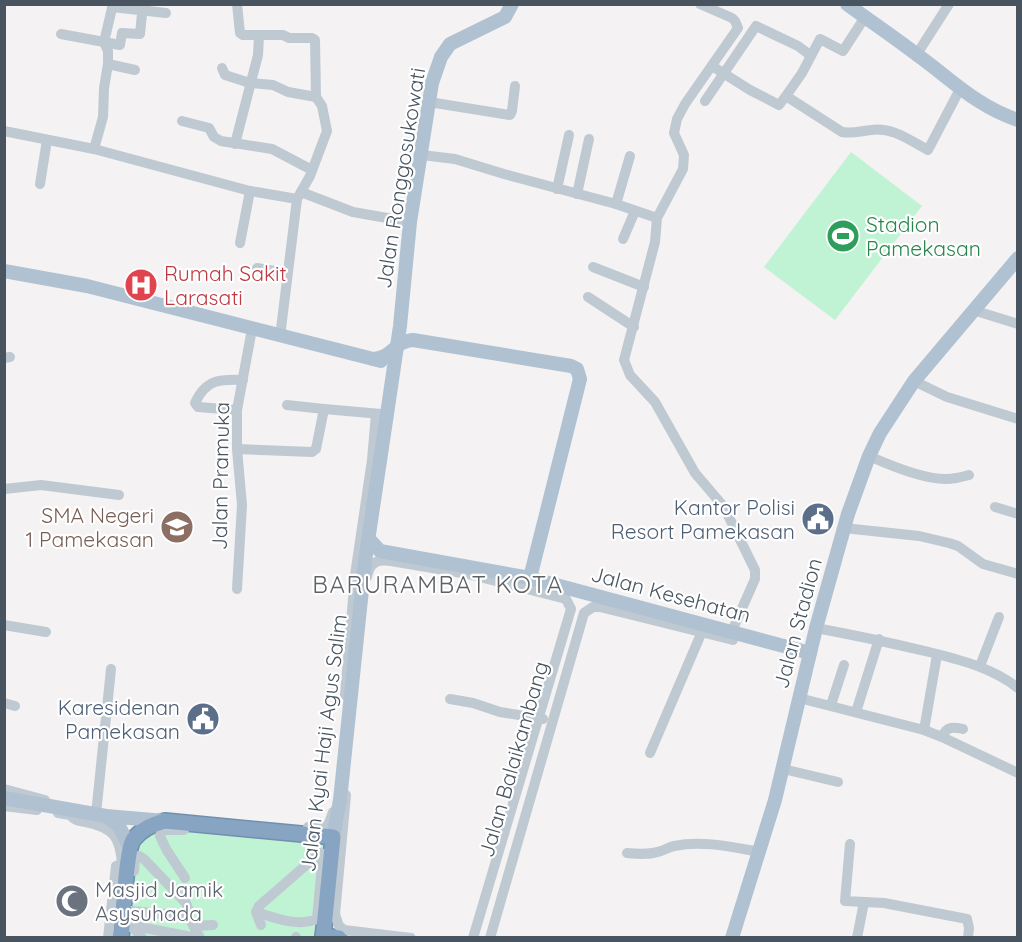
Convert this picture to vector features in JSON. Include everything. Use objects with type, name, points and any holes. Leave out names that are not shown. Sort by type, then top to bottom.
[{"type":"highway","points":[[121,938],[130,848],[140,832],[152,825],[165,821],[333,837]]},
{"type":"highway","name":"Jalan Kyai Haji Agus Salim","points":[[323,937],[333,837]]},
{"type":"highway","points":[[323,937],[339,938]]},
{"type":"main road","name":"Jalan Ronggosukowati","points":[[396,348],[410,222],[434,75],[444,50],[450,44],[505,17],[512,4]]},
{"type":"main road","points":[[847,4],[917,54],[960,89],[987,107],[1017,120]]},
{"type":"main road","name":"Jalan Stadion","points":[[732,938],[785,770],[798,698],[816,628],[844,528],[869,456],[880,433],[914,381],[1017,258]]},
{"type":"main road","points":[[4,271],[87,286],[280,337],[374,359],[386,365],[392,377]]},
{"type":"main road","points":[[400,326],[403,334],[413,340]]},
{"type":"main road","points":[[374,359],[387,356],[402,342],[413,340],[571,366],[577,369],[580,374],[530,578]]},
{"type":"main road","name":"Jalan Kyai Haji Agus Salim","points":[[333,837],[340,800],[364,561],[369,539],[382,414],[392,377],[396,348]]},
{"type":"main road","points":[[364,561],[380,551],[369,539]]},
{"type":"main road","name":"Jalan Kesehatan","points":[[380,551],[530,578],[703,628],[810,653]]},
{"type":"main road","points":[[4,798],[67,809],[165,821]]},
{"type":"main road","points":[[100,813],[119,826],[130,848]]},
{"type":"street","points":[[237,4],[240,33],[247,37],[283,35],[289,38],[314,39],[316,97],[322,106],[327,122],[327,131],[310,176],[299,196],[280,337]]},
{"type":"street","points":[[700,4],[732,18],[738,28],[705,101]]},
{"type":"street","points":[[917,54],[949,4]]},
{"type":"street","points":[[94,149],[103,117],[108,64],[108,51],[104,42],[113,6],[143,8],[166,13]]},
{"type":"street","points":[[61,34],[120,45],[122,33],[140,34],[143,8]]},
{"type":"street","points":[[718,69],[750,90],[779,105],[802,73],[821,39],[839,50],[845,50],[865,17]]},
{"type":"street","points":[[737,635],[755,579],[755,570],[724,507],[695,473],[655,402],[630,375],[625,367],[624,355],[634,327],[655,242],[657,218],[683,169],[684,155],[674,133],[677,119],[685,104],[756,26],[798,46],[810,55]]},
{"type":"street","points":[[235,144],[258,55],[259,36]]},
{"type":"street","points":[[108,64],[135,70]]},
{"type":"street","points":[[222,68],[225,75],[250,83],[273,85],[288,92],[316,97]]},
{"type":"street","points":[[429,102],[510,115],[515,86]]},
{"type":"street","points":[[786,96],[842,132],[882,129],[904,136],[928,150],[960,89]]},
{"type":"street","points":[[182,121],[209,128],[217,139],[272,149],[312,170]]},
{"type":"street","points":[[4,131],[94,149],[250,191],[299,196],[353,212],[410,222]]},
{"type":"street","points":[[557,189],[569,135]]},
{"type":"street","points":[[577,194],[589,139]]},
{"type":"street","points":[[40,184],[47,140]]},
{"type":"street","points":[[422,155],[455,159],[616,204],[657,218]]},
{"type":"street","points":[[616,204],[630,156]]},
{"type":"street","points":[[240,243],[250,191]]},
{"type":"street","points":[[623,239],[635,211]]},
{"type":"street","points":[[593,267],[644,287]]},
{"type":"street","points":[[257,268],[287,273]]},
{"type":"street","points":[[588,297],[634,327]]},
{"type":"street","points":[[973,310],[1017,324]]},
{"type":"street","name":"Jalan Pramuka","points":[[237,589],[242,505],[237,449],[237,410],[252,329]]},
{"type":"street","points":[[237,410],[198,407],[195,404],[198,396],[211,383],[218,380],[243,380]]},
{"type":"street","points":[[914,381],[947,397],[1017,419]]},
{"type":"street","points":[[4,789],[100,813],[319,829],[329,823],[334,808],[355,575],[372,460],[382,414],[287,405]]},
{"type":"street","points":[[237,449],[312,452],[316,449],[324,409]]},
{"type":"street","points":[[869,456],[899,468],[942,479],[969,475]]},
{"type":"street","points":[[4,489],[41,485],[114,494]]},
{"type":"street","points":[[995,507],[1017,514]]},
{"type":"street","points":[[844,528],[919,536],[949,543],[958,546],[983,564],[1017,574]]},
{"type":"street","points":[[411,938],[344,930],[339,926],[335,914],[369,567],[380,560],[468,574],[566,599],[571,609],[541,718],[473,938]]},
{"type":"street","name":"Jalan Balaikambang","points":[[483,938],[541,718],[582,592]]},
{"type":"street","points":[[490,938],[584,613],[593,607],[703,628],[650,753]]},
{"type":"street","points":[[980,666],[999,617]]},
{"type":"street","points":[[4,625],[46,632]]},
{"type":"street","points":[[816,628],[879,639],[980,666],[1017,688]]},
{"type":"street","points":[[856,712],[879,639]]},
{"type":"street","points":[[924,730],[937,654]]},
{"type":"street","points":[[831,705],[844,665]]},
{"type":"street","points":[[100,813],[111,669]]},
{"type":"street","points":[[798,698],[924,730],[1017,773]]},
{"type":"street","points":[[450,699],[473,703],[500,712],[541,718]]},
{"type":"street","points":[[942,737],[948,728],[963,729]]},
{"type":"street","points":[[738,938],[785,770],[838,782]]},
{"type":"street","points":[[4,806],[70,815],[74,820],[95,824],[109,830],[116,837],[120,845],[122,864],[116,866],[108,938]]},
{"type":"street","points":[[185,878],[161,840],[162,830],[196,830],[306,839],[313,841],[315,850]]},
{"type":"street","points":[[627,853],[651,853],[673,846],[697,844],[731,846],[760,852]]},
{"type":"street","points":[[850,844],[844,900],[905,906],[967,919],[968,938]]},
{"type":"street","points":[[256,912],[279,919],[302,922],[316,919],[323,854],[320,853],[258,906],[256,912],[261,925]]},
{"type":"street","points":[[142,938],[133,927],[131,911],[135,859],[139,856],[186,903],[188,915],[199,938]]},
{"type":"street","points":[[857,938],[864,902]]},
{"type":"street","points":[[131,911],[188,915]]},
{"type":"street","points":[[194,926],[213,925]]},
{"type":"street","points":[[128,938],[129,929],[133,927],[199,938]]},
{"type":"green space","name":"Stadion Pamekasan","points":[[851,152],[922,206],[835,320],[764,267]]},
{"type":"green space","points":[[143,824],[321,842],[325,849],[320,937],[123,938],[131,843]]},
{"type":"place","name":"Stadion Pamekasan","points":[[843,236]]},
{"type":"place","name":"Rumah Sakit Larasati","points":[[141,285]]},
{"type":"place","name":"Kantor Polisi Resort Pamekasan","points":[[818,519]]},
{"type":"place","name":"SMA Negeri 1 Pamekasan","points":[[177,527]]},
{"type":"place","name":"Karesidenan Pamekasan","points":[[203,719]]},
{"type":"place","name":"Masjid Jamik Asysuhada","points":[[72,901]]},
{"type":"district","name":"BARURAMBAT KOTA","points":[[438,584]]}]
